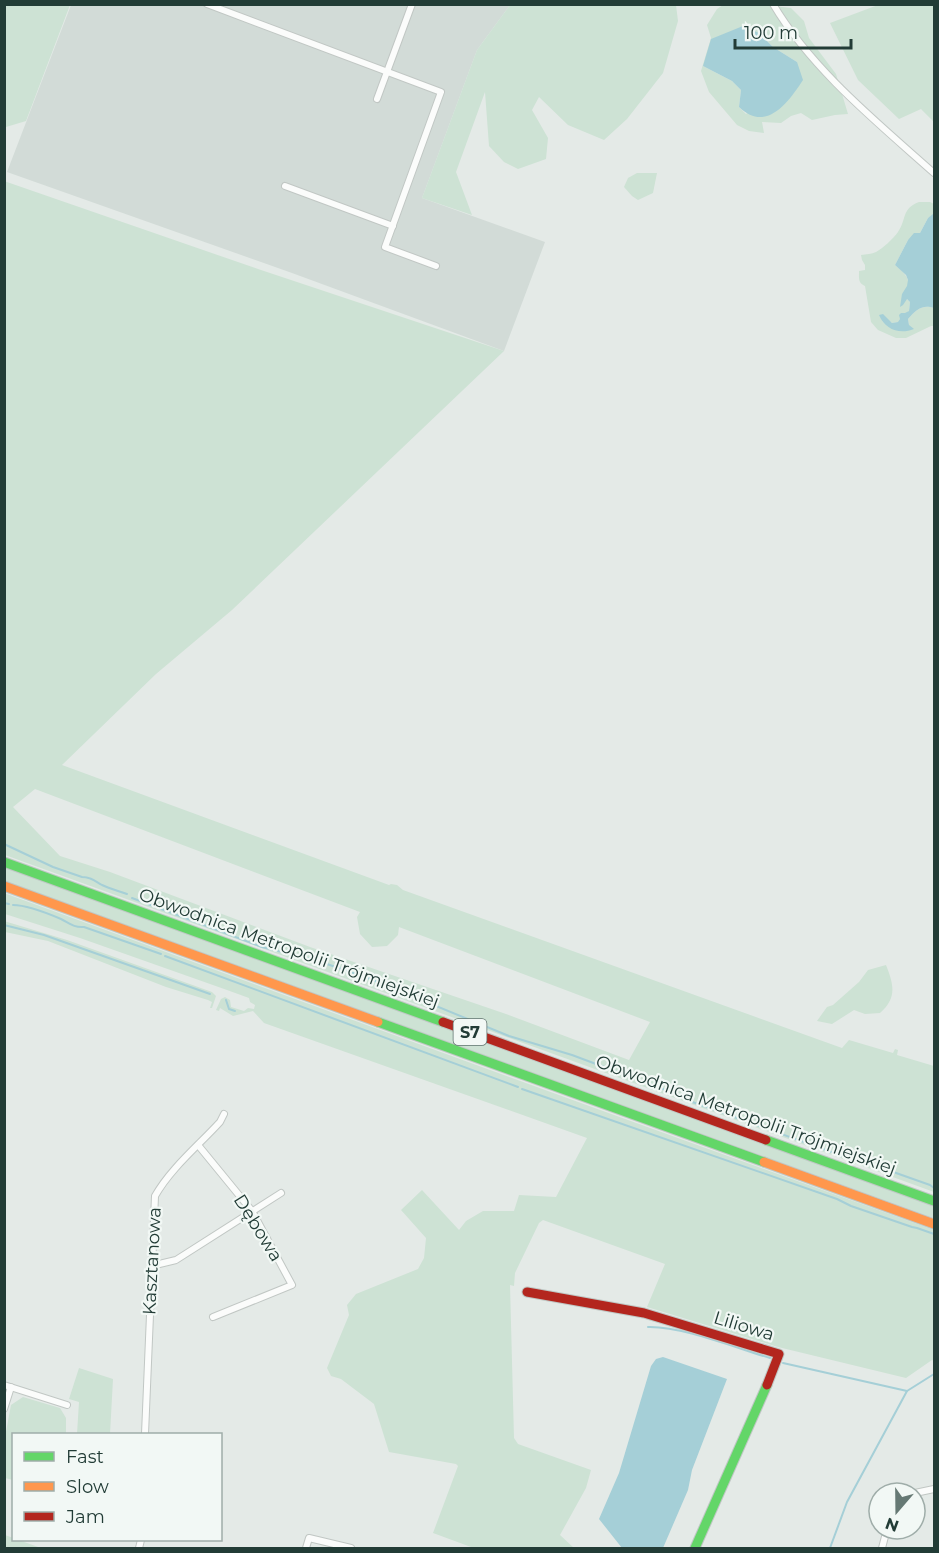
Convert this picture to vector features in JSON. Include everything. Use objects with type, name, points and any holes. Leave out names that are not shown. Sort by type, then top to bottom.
[{"type":"main road","name":"Obwodnica Metropolii Trójmiejskiej","points":[[4,862],[934,1201]]},
{"type":"main road","name":"Obwodnica Metropolii Trójmiejskiej","points":[[4,886],[934,1224]]},
{"type":"main road","name":"Liliowa","points":[[527,1292],[644,1313],[779,1354],[695,1548]]},
{"type":"street","points":[[207,4],[441,92],[385,247],[436,266]]},
{"type":"street","points":[[377,99],[412,4]]},
{"type":"street","points":[[773,4],[808,53],[862,109],[934,173]]},
{"type":"street","points":[[285,186],[393,226]]},
{"type":"street","name":"Kasztanowa","points":[[145,1433],[155,1196],[172,1171],[220,1122],[224,1114]]},
{"type":"street","name":"Dębowa","points":[[198,1145],[252,1211],[292,1285],[213,1317]]},
{"type":"street","points":[[152,1266],[176,1260],[281,1193]]},
{"type":"street","points":[[4,1409],[8,1386],[67,1405]]},
{"type":"street","points":[[306,1548],[309,1538],[351,1548]]},
{"type":"shaded area","points":[[71,5],[510,5],[477,50],[422,198],[545,242],[504,351],[7,172]]},
{"type":"green space","points":[[4,5],[70,5],[26,121],[6,127]]},
{"type":"green space","points":[[510,5],[676,5],[678,21],[663,73],[627,119],[604,140],[568,125],[539,97],[532,110],[548,138],[546,159],[518,169],[504,162],[489,146],[485,92],[456,172],[472,215],[422,198],[477,50]]},
{"type":"green space","points":[[723,5],[765,5],[791,8],[804,21],[809,38],[836,74],[848,114],[812,120],[801,113],[781,123],[762,122],[764,133],[749,131],[737,125],[709,92],[701,71],[711,38],[707,25],[717,9]],"holes":[[[759,33],[773,47],[797,62],[746,114],[739,107],[741,90],[732,81],[703,66]]]},
{"type":"green space","points":[[878,5],[934,5],[934,122],[921,109],[899,119],[858,80],[830,23]]},
{"type":"green space","points":[[637,173],[657,173],[653,193],[638,200],[624,187],[628,178]]},
{"type":"green space","points":[[4,181],[504,351],[232,610],[156,674],[62,765],[842,1048],[849,1040],[893,1053],[895,1049],[898,1050],[897,1055],[934,1066],[934,1192],[5,855]],"holes":[[[35,789],[360,912],[357,917],[360,934],[372,947],[387,946],[398,935],[399,927],[650,1022],[629,1060],[506,1014],[310,947],[110,872],[60,856],[13,807]]]},
{"type":"green space","points":[[919,202],[934,204],[934,215],[928,218],[920,233],[908,240],[895,265],[908,279],[902,299],[910,302],[909,311],[899,322],[892,323],[888,320],[882,322],[909,325],[908,319],[914,313],[923,307],[930,307],[934,308],[934,326],[906,338],[896,338],[878,330],[871,322],[865,286],[861,284],[859,278],[859,271],[865,270],[861,255],[876,252],[888,243],[901,227],[909,208]]},
{"type":"green space","points":[[4,867],[934,1205],[934,1218],[5,881]]},
{"type":"green space","points":[[4,893],[934,1230],[934,1361],[932,1360],[906,1378],[778,1347],[647,1307],[665,1264],[543,1220],[539,1223],[515,1273],[514,1286],[510,1285],[514,1438],[518,1444],[591,1470],[586,1488],[560,1535],[574,1548],[471,1548],[433,1533],[458,1466],[389,1452],[374,1404],[341,1379],[331,1376],[327,1368],[349,1315],[347,1305],[356,1294],[418,1269],[424,1258],[426,1238],[401,1210],[422,1190],[459,1230],[466,1221],[483,1211],[514,1211],[519,1195],[556,1197],[587,1138],[264,1023],[253,1011],[233,1016],[220,1008],[219,1011],[216,1010],[221,999],[225,997],[230,1000],[231,1007],[244,1011],[248,1008],[254,1009],[255,1005],[250,1002],[249,998],[5,914]]},
{"type":"green space","points":[[4,921],[67,940],[212,992],[216,996],[212,1008],[210,1008],[212,1002],[208,1000],[166,987],[48,941],[5,932]]},
{"type":"green space","points":[[886,965],[892,991],[889,1002],[880,1013],[865,1014],[854,1010],[832,1024],[817,1021],[827,1007],[833,1005],[859,982],[868,970]]},
{"type":"green space","points":[[79,1368],[113,1379],[110,1433],[77,1433],[79,1402],[69,1399]]},
{"type":"green space","points":[[23,1397],[60,1408],[66,1418],[66,1433],[12,1433],[12,1480],[5,1478],[5,1437],[11,1405]]},
{"type":"green space","points":[[5,1535],[12,1538],[12,1541],[22,1541],[38,1547],[37,1548],[5,1548]]},
{"type":"water","points":[[743,26],[759,33],[773,47],[797,62],[803,80],[783,106],[767,116],[758,117],[739,107],[741,90],[732,81],[703,66],[711,39]]},
{"type":"water","points":[[933,214],[934,308],[923,307],[908,319],[909,325],[914,329],[893,330],[879,315],[883,314],[892,323],[898,322],[901,313],[909,311],[910,302],[907,299],[900,307],[908,280],[895,265],[908,240],[914,233],[920,233],[928,218]]},
{"type":"water","points":[[663,1357],[727,1379],[692,1470],[688,1490],[663,1548],[622,1548],[599,1519],[619,1473],[651,1366],[656,1359]]},
{"type":"waterway","points":[[4,844],[53,867],[90,878],[127,894]]},
{"type":"waterway","points":[[132,898],[262,947],[318,961],[368,978],[509,1036],[572,1055],[679,1095]]},
{"type":"waterway","points":[[4,903],[9,904]]},
{"type":"waterway","points":[[13,905],[25,906],[74,926],[84,927],[161,954]]},
{"type":"waterway","points":[[4,925],[44,935],[210,994]]},
{"type":"waterway","points":[[165,956],[518,1087]]},
{"type":"waterway","points":[[226,1000],[229,1009],[235,1011]]},
{"type":"waterway","points":[[522,1089],[934,1234]]},
{"type":"waterway","points":[[684,1099],[934,1188]]},
{"type":"waterway","points":[[648,1327],[677,1330],[709,1338],[770,1358]]},
{"type":"waterway","points":[[783,1363],[907,1391],[934,1374]]},
{"type":"waterway","points":[[830,1548],[847,1502],[907,1391]]},
{"type":"traffic: fast","points":[[4,862],[443,1022]]},
{"type":"traffic: fast","points":[[378,1022],[764,1162]]},
{"type":"traffic: fast","points":[[766,1140],[934,1201]]},
{"type":"traffic: fast","points":[[695,1548],[767,1385]]},
{"type":"traffic: slow","points":[[4,886],[378,1022]]},
{"type":"traffic: slow","points":[[764,1162],[934,1224]]},
{"type":"traffic: jam","points":[[443,1022],[766,1140]]},
{"type":"traffic: jam","points":[[527,1292],[644,1313],[779,1354],[767,1385]]}]
